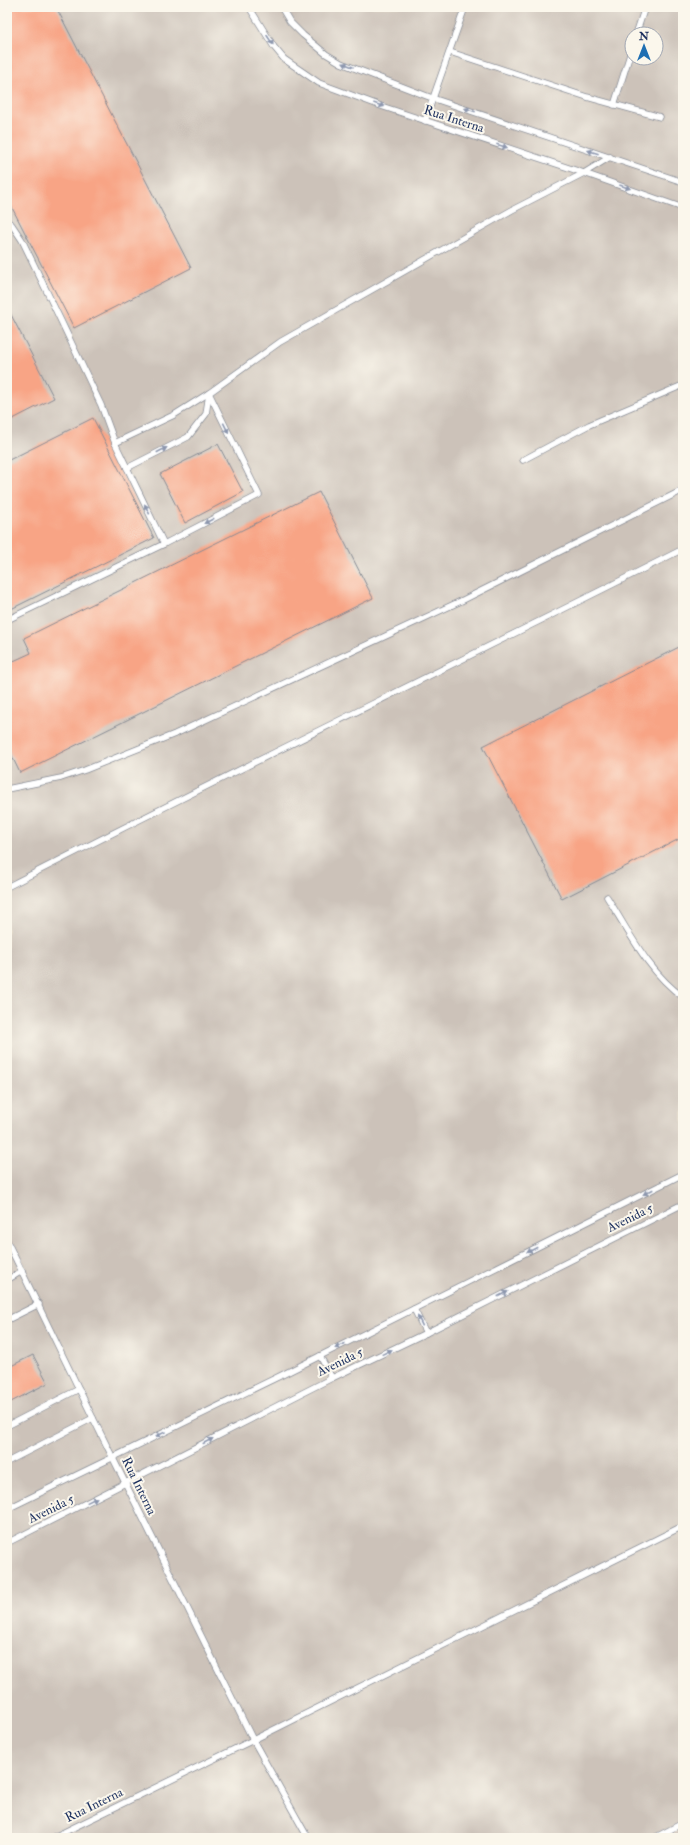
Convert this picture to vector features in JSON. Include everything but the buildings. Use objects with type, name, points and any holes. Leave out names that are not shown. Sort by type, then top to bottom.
[{"type":"lane","name":"Rua Interna","points":[[249,7],[274,47],[284,58],[300,71],[319,83],[425,121],[584,173],[683,208]]},
{"type":"lane","points":[[281,7],[290,22],[326,54],[341,63],[432,98],[683,182]]},
{"type":"lane","points":[[425,121],[465,7]]},
{"type":"lane","points":[[639,26],[645,7]]},
{"type":"lane","points":[[450,52],[614,105],[660,117]]},
{"type":"lane","points":[[614,105],[626,66]]},
{"type":"lane","points":[[115,443],[174,415],[209,393],[280,342],[512,210],[584,173],[610,157]]},
{"type":"lane","points":[[7,221],[12,225],[22,240],[101,404],[115,443],[164,544]]},
{"type":"lane","points":[[523,460],[589,425],[683,384]]},
{"type":"lane","points":[[127,468],[188,437],[206,414],[209,393]]},
{"type":"lane","points":[[7,620],[164,544],[259,495],[209,393]]},
{"type":"lane","points":[[7,789],[61,778],[175,734],[461,601],[683,490]]},
{"type":"lane","points":[[7,887],[166,805],[521,631],[683,549]]},
{"type":"lane","points":[[607,897],[638,947],[662,980],[683,997]]},
{"type":"lane","name":"Avenida 5","points":[[7,1509],[320,1356],[683,1174]]},
{"type":"lane","name":"Avenida 5","points":[[7,1543],[332,1378],[426,1333],[683,1204]]},
{"type":"lane","name":"Rua Interna","points":[[7,1241],[39,1304],[125,1484],[253,1740],[308,1838]]},
{"type":"lane","points":[[7,1280],[22,1271]]},
{"type":"lane","points":[[7,1320],[39,1304]]},
{"type":"lane","points":[[414,1309],[426,1333]]},
{"type":"lane","points":[[320,1356],[332,1378]]},
{"type":"lane","points":[[7,1426],[79,1389]]},
{"type":"lane","points":[[7,1462],[93,1418]]},
{"type":"lane","points":[[253,1740],[683,1526]]},
{"type":"lane","name":"Rua Interna","points":[[52,1838],[253,1740]]},
{"type":"lane","points":[[654,1838],[683,1823]]},
{"type":"shaded area","points":[[7,7],[683,7],[683,1838],[7,1838]]}]
